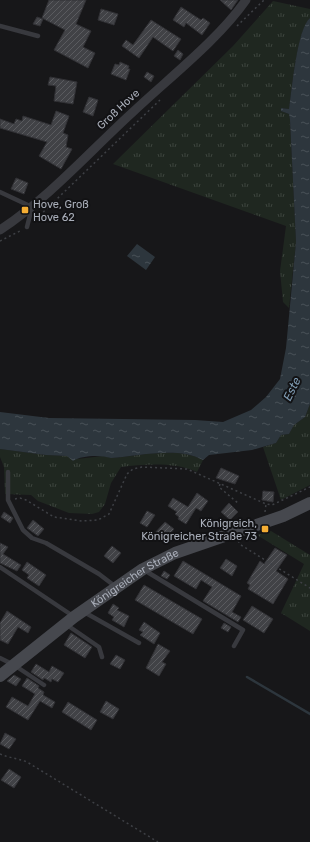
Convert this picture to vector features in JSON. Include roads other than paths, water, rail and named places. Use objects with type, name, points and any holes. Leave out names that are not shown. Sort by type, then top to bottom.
[{"type":"street","name":"Groß Hove","points":[[0,230],[32,207],[195,54],[233,17],[246,0]]},
{"type":"street","name":"Königreicher Straße","points":[[0,676],[74,617],[142,569],[175,553],[283,516],[310,503]]},
{"type":"lane","points":[[0,26],[38,36]]},
{"type":"lane","points":[[0,192],[32,207],[27,227]]},
{"type":"lane","points":[[8,472],[8,500],[23,530],[32,538],[46,543],[99,574],[116,587]]},
{"type":"lane","points":[[0,567],[74,617],[139,643]]},
{"type":"lane","points":[[142,569],[149,575],[243,630],[234,646]]},
{"type":"lane","points":[[74,617],[99,647],[102,657]]},
{"type":"lane","points":[[0,658],[14,665],[44,685]]},
{"type":"water","name":"Este","points":[[310,18],[310,404],[305,417],[294,425],[289,434],[281,435],[276,443],[252,450],[209,455],[203,460],[182,454],[158,453],[111,458],[92,456],[73,461],[67,456],[0,449],[0,412],[49,418],[195,420],[223,422],[251,410],[266,397],[280,379],[286,348],[296,242],[290,120],[289,114],[281,111],[281,108],[289,109],[298,46],[305,24]]},
{"type":"water","points":[[137,244],[155,257],[146,270],[127,256]]},
{"type":"waterway","points":[[247,677],[310,714]]},
{"type":"place","name":"Hove, Groß Hove 62","points":[[25,210]]},
{"type":"place","name":"Königreich, Königreicher Straße 73","points":[[265,529]]}]
